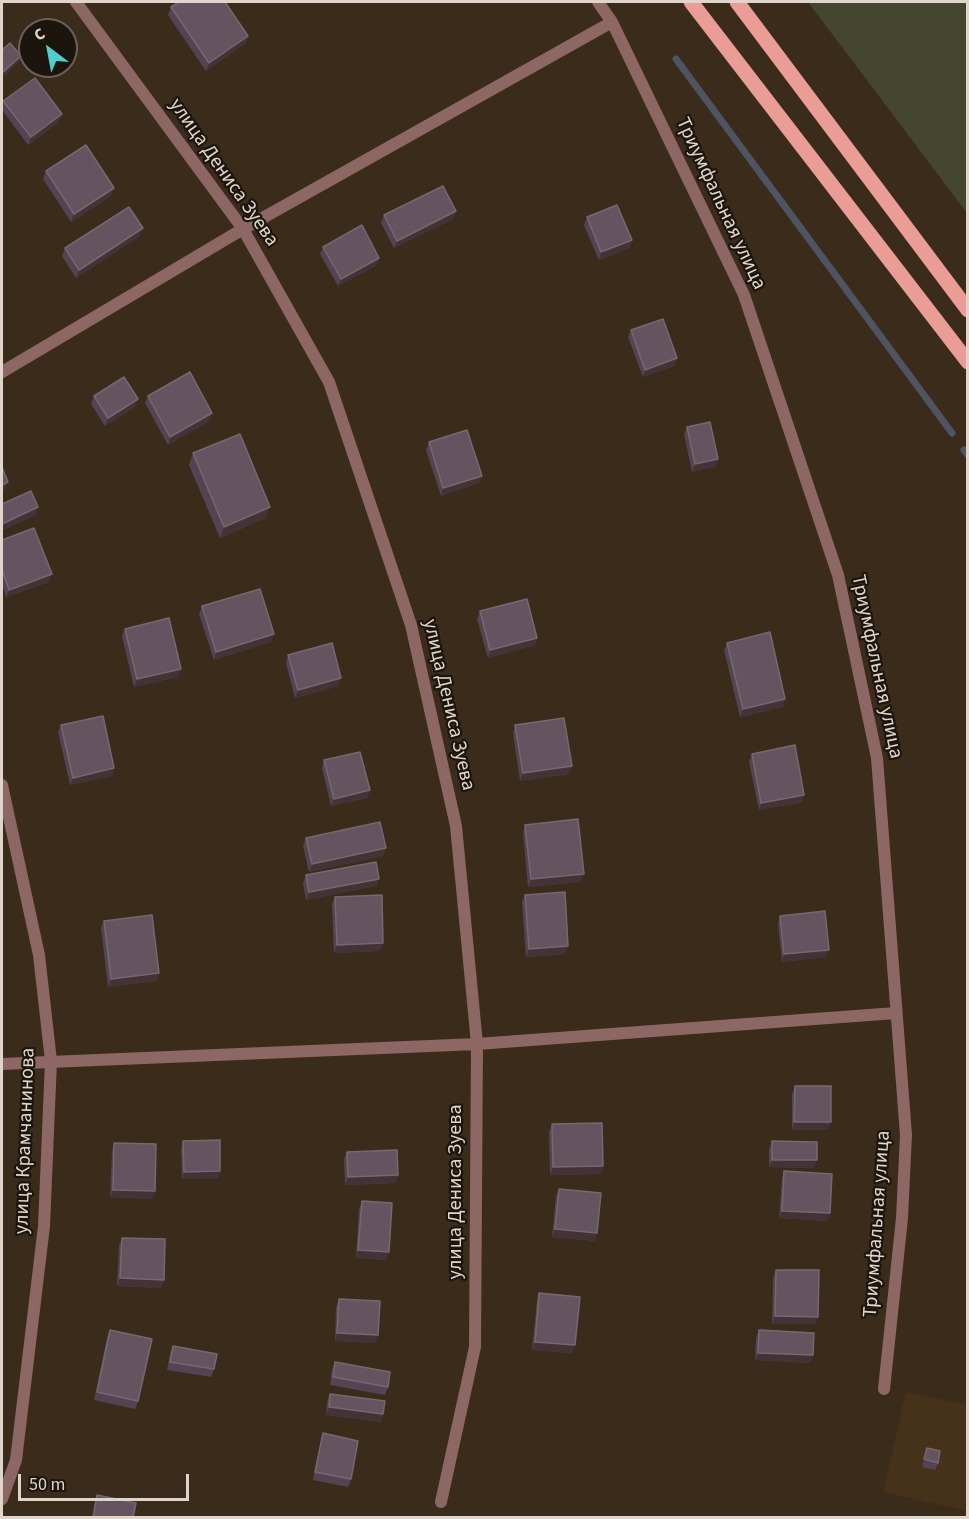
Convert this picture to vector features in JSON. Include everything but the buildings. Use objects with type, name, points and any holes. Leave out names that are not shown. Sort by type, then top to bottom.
[{"type":"main road","points":[[691,2],[968,362]]},
{"type":"main road","points":[[737,2],[968,310]]},
{"type":"street","name":"улица Дениса Зуева","points":[[76,2],[243,229],[329,382],[411,626],[456,826],[477,1044],[476,1347],[441,1503]]},
{"type":"street","name":"Триумфальная улица","points":[[597,2],[612,22],[744,295],[838,575],[877,758],[906,1136],[902,1218],[884,1389]]},
{"type":"street","points":[[2,372],[243,229],[612,22]]},
{"type":"street","name":"улица Крамчанинова","points":[[2,785],[39,955],[51,1061],[44,1226],[16,1460],[2,1499]]},
{"type":"street","points":[[2,1064],[477,1044],[896,1013]]},
{"type":"shaded area","points":[[906,1392],[967,1405],[967,1511],[883,1492]]},
{"type":"green space","points":[[808,2],[967,2],[967,213]]},
{"type":"waterway","points":[[676,59],[952,433]]},
{"type":"waterway","points":[[964,450],[968,455]]}]
